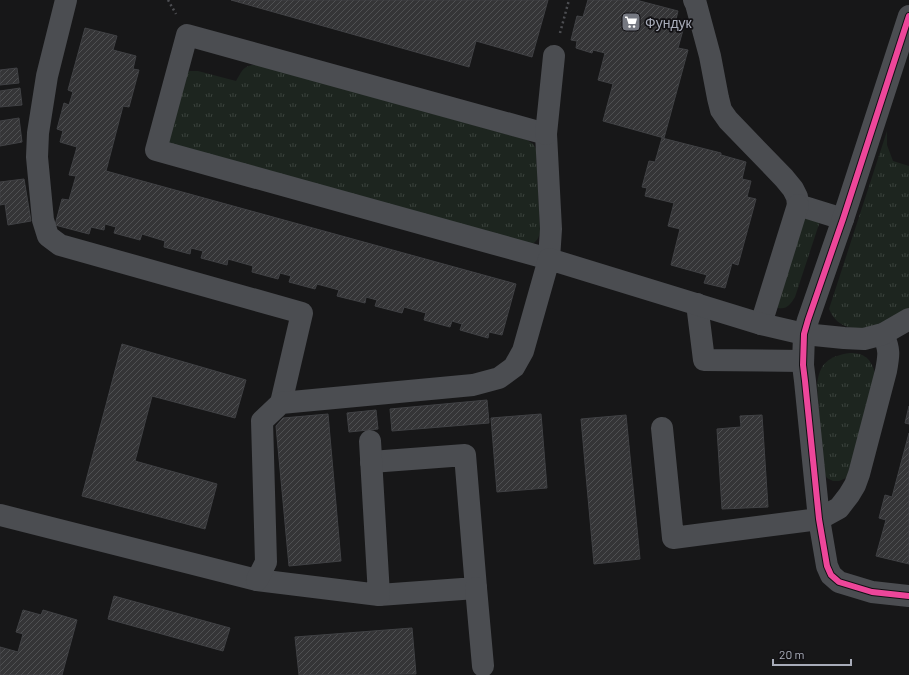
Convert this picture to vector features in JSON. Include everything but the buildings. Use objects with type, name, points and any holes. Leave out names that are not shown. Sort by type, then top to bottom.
[{"type":"street","points":[[66,0],[47,76],[38,133],[37,157],[42,212],[48,236],[60,245],[302,313],[281,403],[262,421],[266,562],[257,580]]},
{"type":"street","points":[[694,0],[710,56],[721,110],[728,120],[784,178],[797,197],[798,205],[761,324]]},
{"type":"street","points":[[909,16],[843,219],[808,320],[804,334],[803,361],[819,519],[827,566],[831,575],[839,582],[872,592],[909,596]]},
{"type":"street","points":[[546,134],[187,35],[156,150],[549,259],[761,324],[804,334],[864,339],[883,334],[909,319]]},
{"type":"street","points":[[281,403],[473,385],[498,378],[514,367],[523,351],[549,259],[551,229],[546,134],[554,56]]},
{"type":"street","points":[[798,205],[843,219]]},
{"type":"street","points":[[697,304],[704,360],[803,361]]},
{"type":"street","points":[[662,428],[673,538],[819,519],[839,508],[849,495],[859,474],[886,372],[888,346],[883,334]]},
{"type":"street","points":[[379,595],[371,451],[465,455],[483,666]]},
{"type":"street","points":[[0,515],[257,580],[379,595],[476,588]]},
{"type":"path","points":[[554,56],[569,0]]},
{"type":"green space","points":[[252,65],[259,65],[527,140],[533,144],[536,149],[540,231],[537,240],[530,245],[169,145],[166,134],[184,74],[190,71],[198,71],[236,81],[244,69]]},
{"type":"green space","points":[[887,131],[887,145],[893,161],[909,166],[909,309],[876,327],[852,328],[843,325],[835,319],[829,309]]},
{"type":"green space","points":[[806,218],[821,218],[795,297],[785,308],[775,307],[797,224]]},
{"type":"green space","points":[[850,353],[865,356],[873,366],[876,377],[853,467],[846,478],[839,481],[833,481],[827,478],[824,473],[817,385],[818,377],[826,362],[836,356]]},
{"type":"cycle path","points":[[909,16],[843,219],[808,320],[804,334],[803,365],[819,519],[827,566],[831,575],[839,582],[872,592],[909,596]]},
{"type":"place","name":"Фундук","points":[[631,22]]}]
